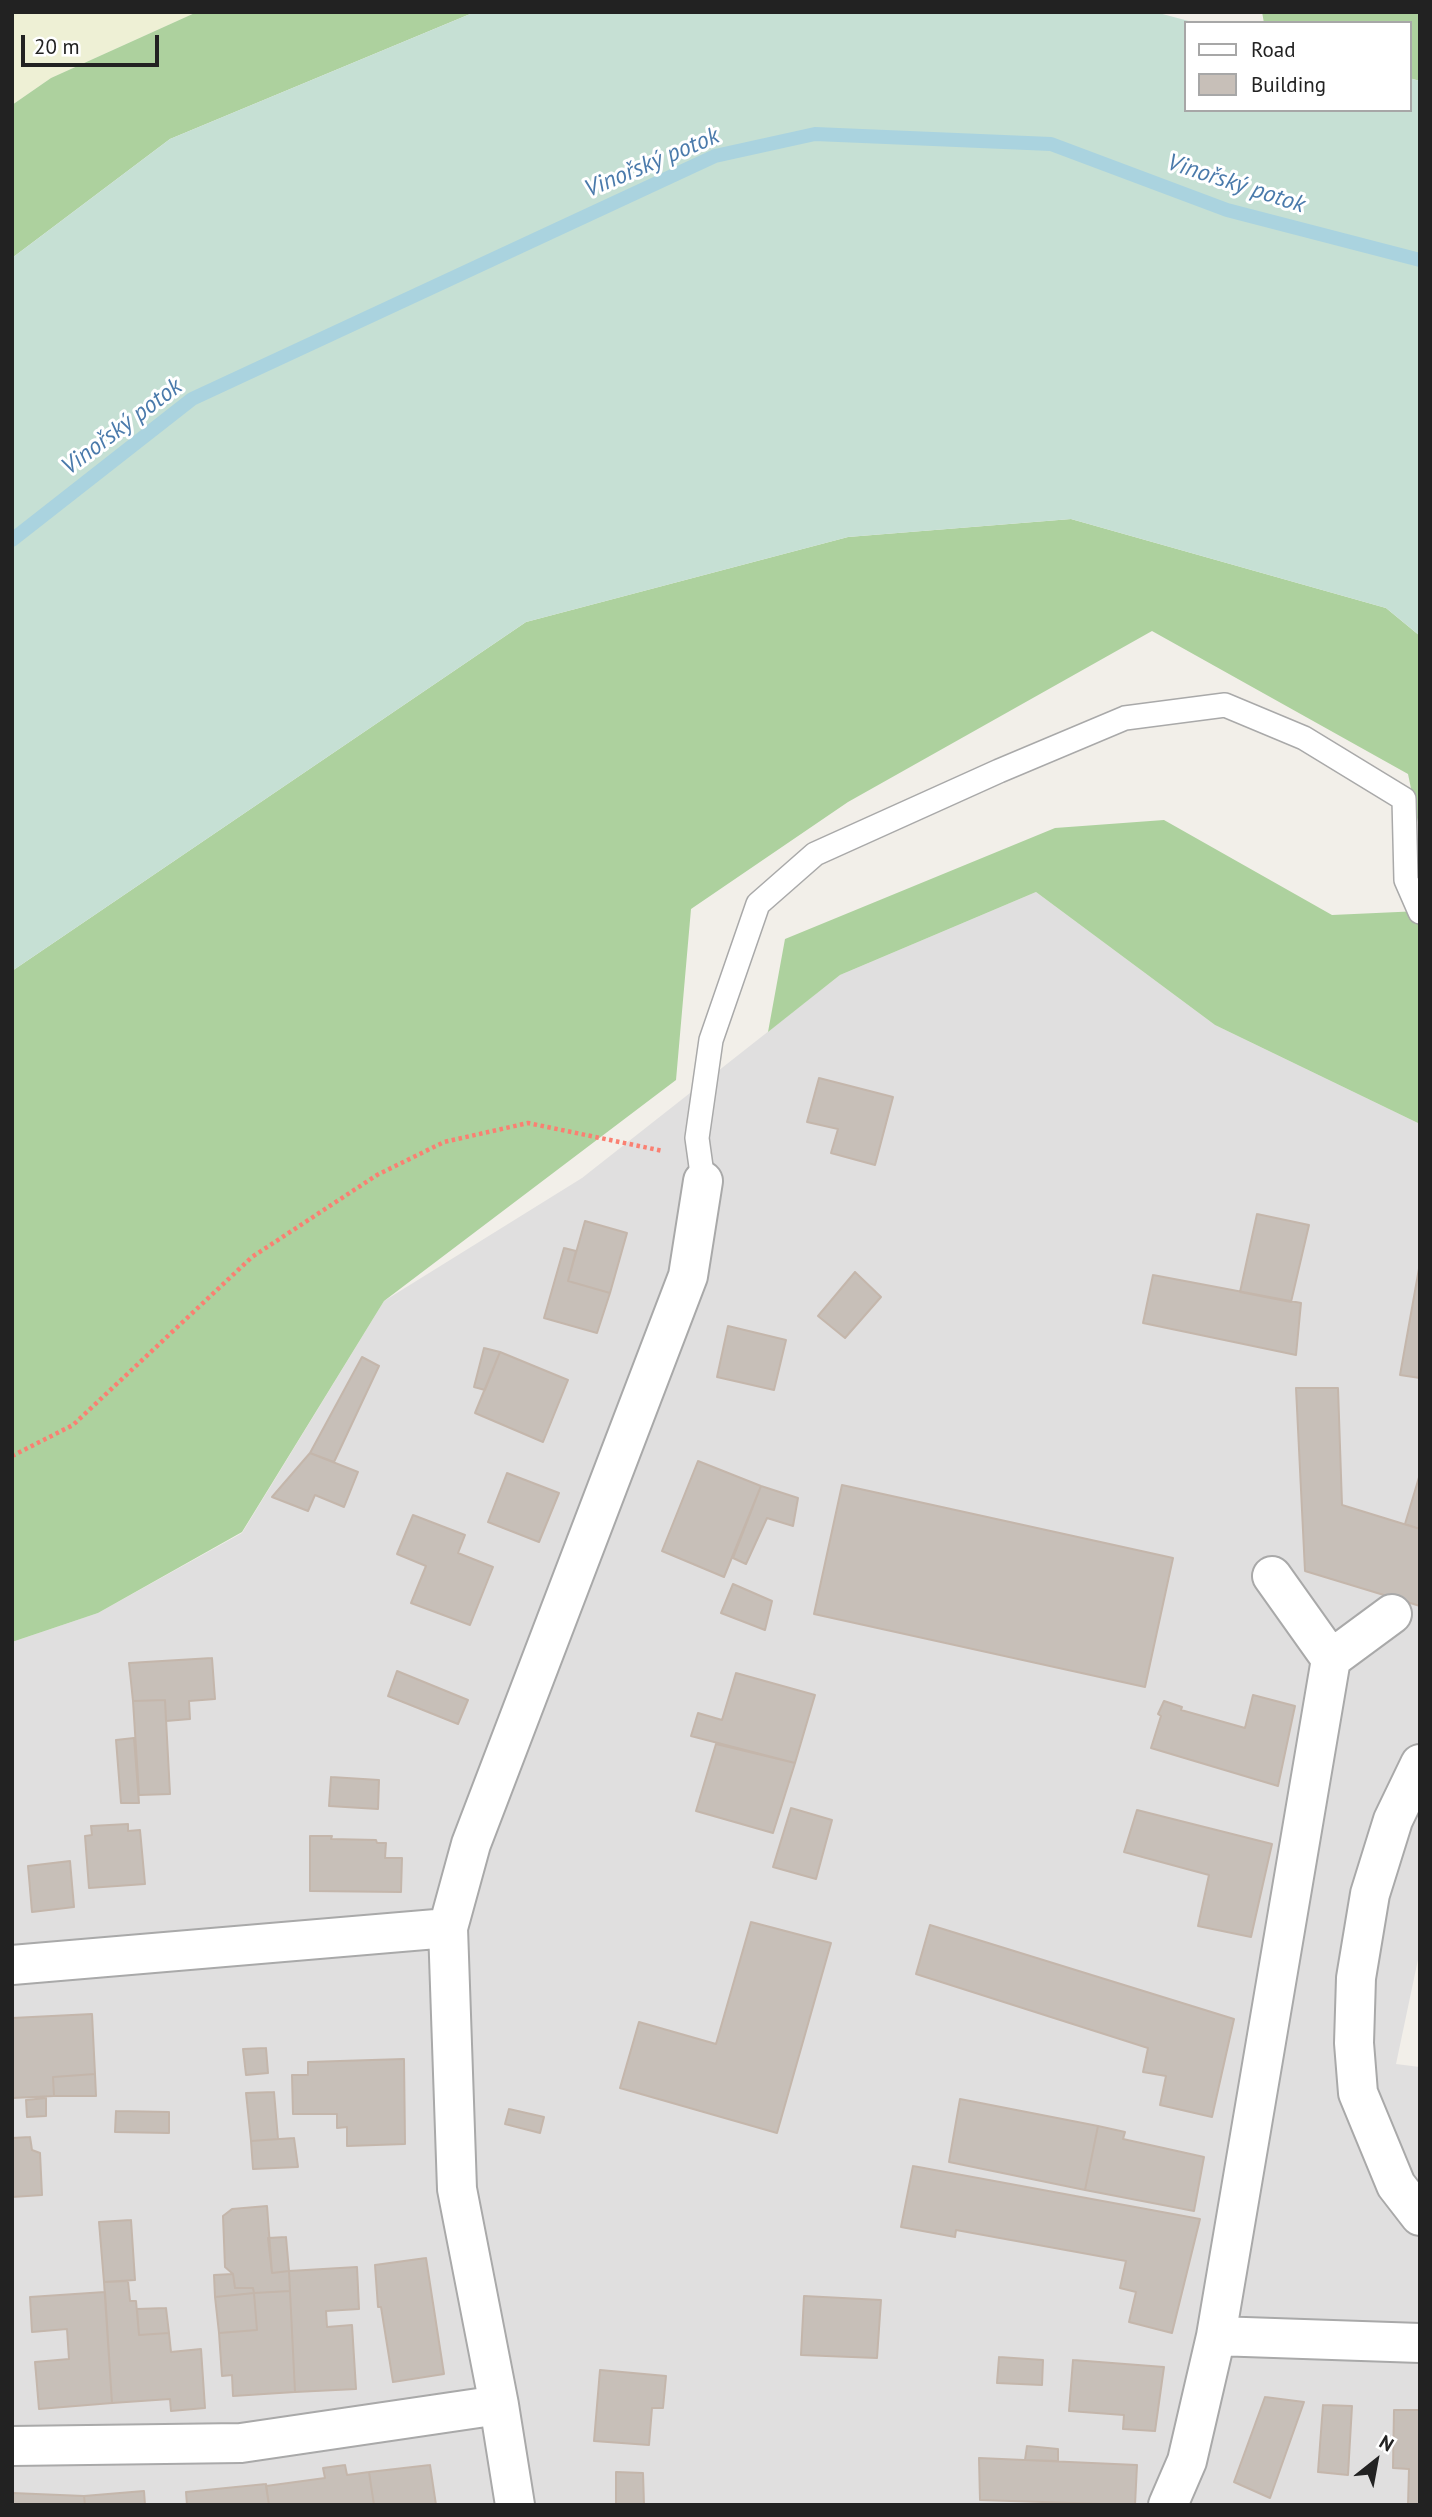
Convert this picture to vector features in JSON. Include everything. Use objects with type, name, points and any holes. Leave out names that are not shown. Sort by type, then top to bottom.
[{"type":"street","points":[[515,2505],[499,2405],[457,2189],[448,1928],[471,1844],[688,1276],[701,1169]]},
{"type":"street","points":[[1272,1576],[1331,1659]]},
{"type":"street","points":[[1168,2505],[1187,2461],[1216,2336],[1331,1659],[1392,1614]]},
{"type":"street","points":[[1420,1765],[1393,1820],[1370,1894],[1356,1978],[1354,2043],[1358,2093],[1396,2185],[1420,2216]]},
{"type":"street","points":[[12,1965],[448,1928]]},
{"type":"street","points":[[1216,2336],[1420,2343]]},
{"type":"street","points":[[12,2446],[241,2443],[499,2405]]},
{"type":"lane","points":[[701,1169],[698,1138],[711,1040],[758,904],[815,854],[1125,718],[1225,705],[1304,738],[1404,799],[1406,880],[1420,912]]},
{"type":"path","points":[[12,1456],[73,1425],[251,1257],[377,1175],[444,1142],[528,1123],[701,1169]]},
{"type":"shaded area","points":[[1036,892],[1215,1025],[1420,1124],[1420,1950],[1396,2064],[1420,2067],[1420,2505],[12,2505],[12,1642],[98,1613],[242,1533],[384,1301],[582,1178],[840,975]]},
{"type":"green space","points":[[12,12],[197,12],[51,78],[12,105]]},
{"type":"green space","points":[[197,12],[475,12],[170,139],[12,258],[12,105],[51,78]]},
{"type":"green space","points":[[475,12],[1155,12],[1189,21],[1184,21],[1184,112],[1411,112],[1411,79],[1420,81],[1420,636],[1386,608],[1071,519],[848,537],[526,622],[12,971],[12,258],[170,139]]},
{"type":"green space","points":[[1262,12],[1420,12],[1420,81],[1411,79],[1411,21],[1264,21]]},
{"type":"green space","points":[[1071,519],[1386,608],[1420,636],[1420,832],[1408,774],[1152,631],[848,802],[691,909],[676,1080],[384,1301],[242,1532],[98,1613],[12,1642],[12,971],[526,622],[848,537]]},
{"type":"green space","points":[[1164,820],[1332,915],[1420,911],[1420,1124],[1215,1025],[1036,892],[840,975],[768,1032],[785,939],[1055,828]]},
{"type":"building","points":[[819,1078],[893,1097],[875,1165],[831,1153],[838,1129],[807,1122]]},
{"type":"building","points":[[1257,1214],[1309,1225],[1291,1302],[1240,1292]]},
{"type":"building","points":[[585,1221],[627,1233],[610,1293],[568,1281]]},
{"type":"building","points":[[564,1248],[576,1251],[568,1281],[610,1293],[597,1333],[544,1318]]},
{"type":"building","points":[[1420,1263],[1420,1378],[1400,1375]]},
{"type":"building","points":[[855,1272],[881,1297],[845,1338],[818,1316]]},
{"type":"building","points":[[1153,1275],[1301,1303],[1296,1355],[1143,1323]]},
{"type":"building","points":[[728,1326],[786,1340],[774,1390],[717,1377]]},
{"type":"building","points":[[484,1348],[500,1352],[485,1390],[474,1387]]},
{"type":"building","points":[[500,1352],[568,1380],[543,1442],[475,1413]]},
{"type":"building","points":[[362,1357],[379,1366],[334,1462],[310,1453]]},
{"type":"building","points":[[1296,1388],[1338,1388],[1342,1505],[1420,1529],[1420,1606],[1305,1571]]},
{"type":"building","points":[[310,1453],[358,1472],[344,1507],[315,1495],[308,1511],[272,1497]]},
{"type":"building","points":[[698,1461],[761,1486],[724,1577],[662,1551]]},
{"type":"building","points":[[507,1473],[559,1493],[539,1542],[488,1522]]},
{"type":"building","points":[[1420,1474],[1420,1529],[1405,1524]]},
{"type":"building","points":[[842,1485],[1173,1558],[1145,1687],[814,1614]]},
{"type":"building","points":[[761,1486],[798,1498],[793,1526],[767,1518],[746,1564],[733,1558]]},
{"type":"building","points":[[413,1515],[465,1535],[458,1553],[493,1567],[470,1625],[411,1603],[426,1566],[397,1554]]},
{"type":"building","points":[[733,1584],[772,1601],[765,1630],[721,1613]]},
{"type":"building","points":[[212,1658],[215,1699],[189,1701],[190,1719],[166,1721],[165,1700],[133,1701],[129,1663]]},
{"type":"building","points":[[397,1671],[468,1700],[458,1724],[388,1696]]},
{"type":"building","points":[[736,1673],[815,1695],[795,1763],[691,1736],[698,1713],[722,1720]]},
{"type":"building","points":[[1253,1695],[1295,1706],[1278,1786],[1151,1748],[1161,1716],[1158,1714],[1164,1701],[1182,1707],[1181,1710],[1245,1728]]},
{"type":"building","points":[[165,1700],[170,1794],[139,1795],[133,1701]]},
{"type":"building","points":[[134,1738],[139,1803],[121,1803],[116,1740]]},
{"type":"building","points":[[716,1744],[795,1763],[773,1833],[696,1811]]},
{"type":"building","points":[[331,1777],[379,1780],[378,1809],[329,1806]]},
{"type":"building","points":[[791,1808],[832,1820],[816,1879],[773,1867]]},
{"type":"building","points":[[1137,1810],[1272,1844],[1251,1937],[1198,1926],[1209,1875],[1124,1852]]},
{"type":"building","points":[[128,1824],[128,1831],[140,1830],[145,1884],[89,1888],[85,1836],[92,1835],[91,1826]]},
{"type":"building","points":[[310,1836],[386,1843],[385,1858],[402,1858],[401,1892],[310,1891]]},
{"type":"building","points":[[70,1861],[74,1907],[32,1912],[28,1866]]},
{"type":"building","points":[[751,1922],[831,1943],[777,2133],[620,2088],[639,2022],[716,2044]]},
{"type":"building","points":[[930,1925],[1234,2019],[1212,2117],[1160,2105],[1166,2076],[1143,2072],[1148,2048],[916,1974]]},
{"type":"building","points":[[92,2014],[95,2074],[53,2077],[54,2096],[12,2098],[12,2018]]},
{"type":"building","points":[[266,2048],[268,2073],[246,2075],[243,2049]]},
{"type":"building","points":[[404,2059],[405,2144],[347,2146],[347,2127],[337,2128],[337,2114],[293,2114],[292,2075],[308,2075],[308,2062]]},
{"type":"building","points":[[95,2074],[96,2096],[54,2096],[53,2077]]},
{"type":"building","points":[[274,2092],[278,2139],[251,2141],[246,2093]]},
{"type":"building","points":[[46,2098],[46,2116],[27,2117],[26,2100]]},
{"type":"building","points":[[960,2099],[1098,2126],[1085,2190],[949,2162]]},
{"type":"building","points":[[509,2109],[544,2117],[540,2133],[505,2124]]},
{"type":"building","points":[[116,2111],[169,2112],[169,2133],[115,2132]]},
{"type":"building","points":[[1098,2126],[1125,2132],[1123,2139],[1204,2157],[1194,2211],[1085,2190]]},
{"type":"building","points":[[30,2137],[32,2150],[40,2153],[42,2195],[12,2197],[12,2138]]},
{"type":"building","points":[[294,2138],[298,2167],[253,2169],[251,2141]]},
{"type":"building","points":[[913,2166],[1200,2219],[1172,2333],[1129,2322],[1136,2292],[1120,2288],[1126,2261],[956,2230],[955,2237],[901,2227]]},
{"type":"building","points":[[267,2206],[272,2273],[289,2271],[290,2291],[254,2293],[253,2288],[235,2288],[233,2274],[225,2267],[223,2216],[232,2209]]},
{"type":"building","points":[[131,2220],[135,2280],[104,2282],[99,2222]]},
{"type":"building","points":[[286,2237],[289,2271],[272,2273],[268,2238]]},
{"type":"building","points":[[426,2258],[444,2374],[393,2382],[381,2307],[378,2307],[375,2265]]},
{"type":"building","points":[[357,2267],[359,2309],[326,2311],[327,2327],[352,2325],[356,2389],[295,2392],[289,2271]]},
{"type":"building","points":[[233,2274],[235,2288],[253,2288],[254,2293],[215,2297],[214,2275]]},
{"type":"building","points":[[128,2281],[130,2301],[136,2301],[139,2335],[169,2333],[171,2352],[201,2349],[205,2408],[171,2411],[170,2399],[112,2403],[104,2282]]},
{"type":"building","points":[[290,2291],[295,2392],[233,2396],[232,2375],[222,2376],[219,2333],[257,2330],[254,2293]]},
{"type":"building","points":[[105,2292],[112,2403],[39,2409],[35,2362],[69,2359],[67,2329],[32,2332],[30,2297]]},
{"type":"building","points":[[254,2293],[257,2330],[219,2333],[215,2297]]},
{"type":"building","points":[[804,2296],[881,2300],[877,2358],[801,2355]]},
{"type":"building","points":[[166,2308],[169,2333],[139,2335],[137,2309]]},
{"type":"building","points":[[999,2357],[1043,2360],[1042,2385],[997,2383]]},
{"type":"building","points":[[1073,2360],[1164,2367],[1155,2431],[1123,2429],[1124,2415],[1069,2411]]},
{"type":"building","points":[[600,2370],[666,2376],[663,2408],[652,2408],[649,2445],[594,2441]]},
{"type":"building","points":[[1265,2397],[1304,2402],[1270,2498],[1234,2482]]},
{"type":"building","points":[[1323,2405],[1352,2406],[1348,2475],[1318,2472]]},
{"type":"building","points":[[1394,2410],[1420,2410],[1420,2505],[1408,2505],[1409,2469],[1393,2468]]},
{"type":"building","points":[[1027,2446],[1058,2449],[1058,2461],[1025,2460]]},
{"type":"building","points":[[979,2458],[1137,2465],[1135,2505],[980,2500]]},
{"type":"building","points":[[345,2465],[347,2475],[369,2472],[374,2505],[269,2505],[266,2486],[325,2478],[323,2468]]},
{"type":"building","points":[[430,2465],[436,2505],[374,2505],[369,2472]]},
{"type":"building","points":[[616,2472],[643,2473],[644,2505],[616,2505]]},
{"type":"building","points":[[266,2484],[269,2505],[187,2505],[186,2492]]},
{"type":"building","points":[[144,2491],[145,2505],[85,2505],[84,2496]]},
{"type":"building","points":[[12,2493],[84,2496],[85,2505],[12,2505]]},
{"type":"waterway","name":"Vinořský potok","points":[[12,540],[192,399],[715,156],[815,134],[1051,144],[1227,210],[1420,260]]}]
